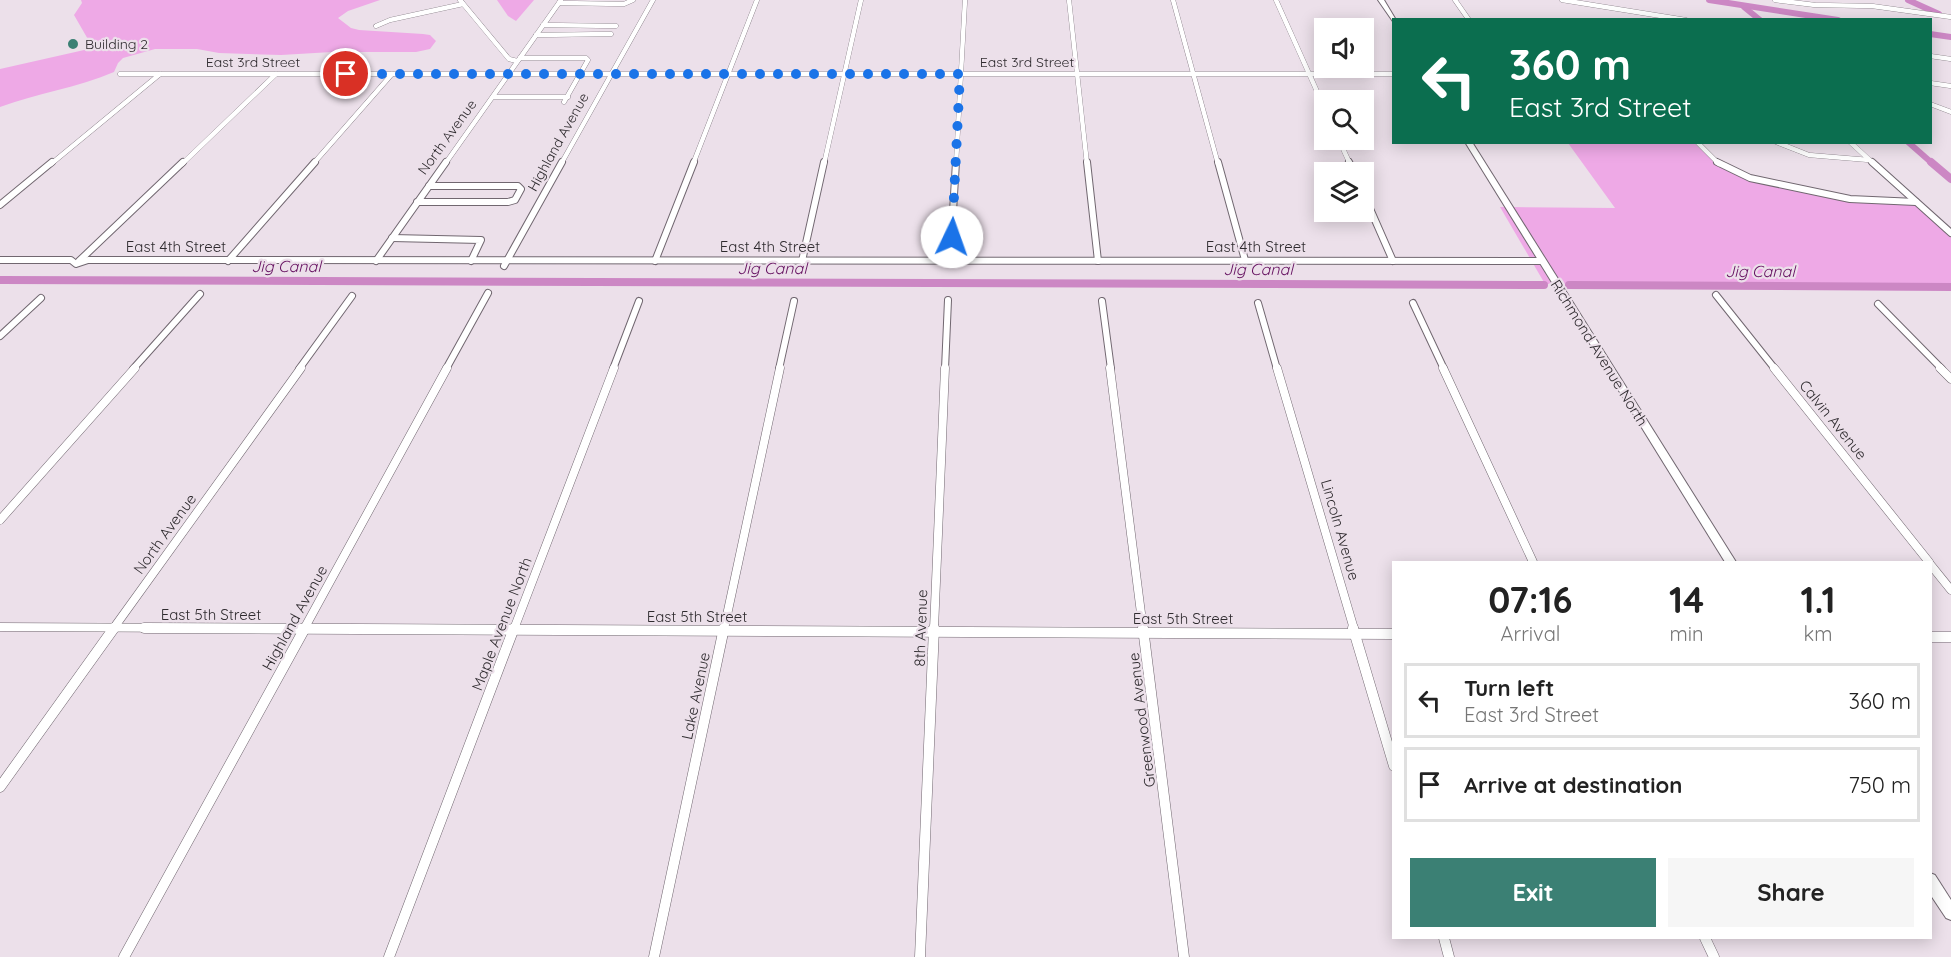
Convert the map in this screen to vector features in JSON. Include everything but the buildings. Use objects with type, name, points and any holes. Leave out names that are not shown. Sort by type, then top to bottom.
[{"type":"street","points":[[560,2],[624,4],[633,0]]},
{"type":"street","name":"Highland Avenue","points":[[506,263],[653,0]]},
{"type":"street","points":[[655,261],[757,0]]},
{"type":"street","points":[[802,261],[861,0]]},
{"type":"street","points":[[950,261],[965,0]]},
{"type":"street","points":[[1069,0],[1098,261]]},
{"type":"street","points":[[1173,0],[1245,261]]},
{"type":"street","points":[[1276,0],[1317,90]]},
{"type":"street","points":[[1381,0],[1392,18]]},
{"type":"street","points":[[1455,0],[1468,18]]},
{"type":"street","points":[[1562,0],[1674,18]]},
{"type":"street","points":[[1775,0],[1815,5],[1872,6],[1951,17]]},
{"type":"street","points":[[376,26],[390,20],[461,2],[509,59],[586,58],[588,60],[566,99],[493,97]]},
{"type":"street","name":"North Avenue","points":[[376,261],[560,2]]},
{"type":"street","points":[[543,25],[617,24],[608,40]]},
{"type":"street","points":[[536,35],[611,34]]},
{"type":"street","points":[[1932,56],[1951,59]]},
{"type":"street","name":"East 3rd Street","points":[[120,74],[1392,74]]},
{"type":"street","points":[[0,205],[160,74]]},
{"type":"street","points":[[76,264],[276,74]]},
{"type":"street","points":[[228,261],[392,74]]},
{"type":"street","points":[[1932,83],[1951,86]]},
{"type":"street","points":[[1932,105],[1951,112]]},
{"type":"street","name":"Richmond Avenue North","points":[[1469,144],[1730,561]]},
{"type":"street","points":[[1699,144],[1712,159],[1728,169],[1777,184],[1850,200],[1916,202]]},
{"type":"street","points":[[1780,144],[1794,151],[1819,158],[1869,160]]},
{"type":"street","points":[[1852,144],[1951,233]]},
{"type":"street","points":[[417,202],[508,202],[515,200],[521,189],[518,186],[429,186]]},
{"type":"street","points":[[1374,218],[1393,261]]},
{"type":"street","points":[[392,238],[481,240],[471,261]]},
{"type":"street","name":"East 4th Street","points":[[0,260],[71,260],[76,264],[88,260],[506,263],[1541,261]]},
{"type":"street","name":"Highland Avenue","points":[[124,957],[488,293]]},
{"type":"street","points":[[0,520],[200,294]]},
{"type":"street","name":"Calvin Avenue","points":[[1716,295],[1928,561]]},
{"type":"street","name":"North Avenue","points":[[0,787],[352,296]]},
{"type":"street","points":[[0,336],[41,298]]},
{"type":"street","name":"8th Avenue","points":[[920,957],[948,300]]},
{"type":"street","name":"Maple Avenue North","points":[[389,957],[639,301]]},
{"type":"street","name":"Lake Avenue","points":[[654,957],[794,301]]},
{"type":"street","name":"Greenwood Avenue","points":[[1102,301],[1184,957]]},
{"type":"street","name":"Lincoln Avenue","points":[[1258,303],[1392,759]]},
{"type":"street","points":[[1413,303],[1533,561]]},
{"type":"street","points":[[1878,304],[1951,379]]},
{"type":"street","name":"Calvin Avenue","points":[[1932,566],[1951,590]]},
{"type":"street","name":"East 5th Street","points":[[0,627],[1392,634]]},
{"type":"street","points":[[1932,637],[1951,637]]},
{"type":"street","points":[[1932,883],[1951,913]]},
{"type":"street","points":[[1444,939],[1449,957]]},
{"type":"street","points":[[1705,939],[1714,957]]},
{"type":"shaded area","points":[[81,0],[380,0],[348,11],[338,18],[351,28],[359,30],[430,35],[436,41],[430,49],[416,52],[332,52],[281,55],[219,53],[197,49],[155,49],[123,58],[114,72],[100,78],[0,107],[0,69],[93,48],[74,15],[82,3]]},
{"type":"shaded area","points":[[497,0],[534,0],[516,21],[508,16]]},
{"type":"shaded area","points":[[1569,144],[1695,144],[1719,166],[1796,191],[1850,201],[1915,204],[1951,233],[1951,288],[1559,284],[1511,207],[1615,208]]},
{"type":"shaded area","points":[[1500,207],[1505,207],[1552,284],[1545,284]]},
{"type":"waterway","points":[[1709,0],[1825,18]]},
{"type":"waterway","points":[[1908,0],[1939,14]]},
{"type":"waterway","name":"Jig Canal","points":[[1744,7],[1758,18]]},
{"type":"waterway","points":[[1932,34],[1951,37]]},
{"type":"waterway","name":"Jig Canal","points":[[1910,144],[1933,164]]},
{"type":"waterway","name":"Jig Canal","points":[[1931,162],[1951,179]]},
{"type":"waterway","name":"Jig Canal","points":[[0,280],[1544,285]]},
{"type":"waterway","name":"Jig Canal","points":[[1569,285],[1951,287]]},
{"type":"place","name":"Building 2","points":[[73,44]]},
{"type":"route","points":[[346,74],[960,74],[952,237]]}]
